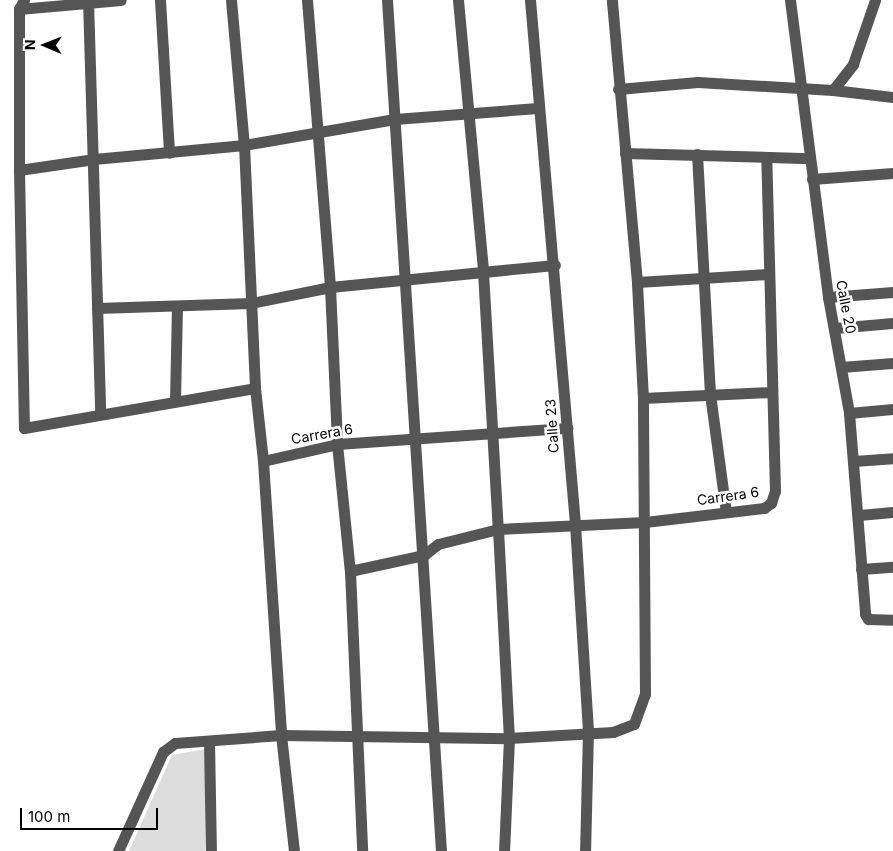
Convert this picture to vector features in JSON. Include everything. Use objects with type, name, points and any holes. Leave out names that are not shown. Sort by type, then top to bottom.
[{"type":"street","points":[[120,0],[22,5],[19,170],[24,428],[255,388]]},
{"type":"street","points":[[160,0],[169,153]]},
{"type":"street","points":[[231,0],[244,145],[255,388],[263,461],[281,735],[294,851]]},
{"type":"street","points":[[307,0],[319,129],[330,287],[337,444],[350,571],[355,735],[362,851]]},
{"type":"street","points":[[387,0],[424,556],[432,736],[441,851]]},
{"type":"street","points":[[458,0],[483,272],[498,529],[509,738],[504,851]]},
{"type":"street","name":"Calle 23","points":[[530,0],[538,108],[555,265],[588,731],[585,851]]},
{"type":"street","points":[[118,851],[167,746],[281,735],[509,738],[626,729],[640,713],[645,694],[643,398],[637,282],[618,89],[612,0]]},
{"type":"street","name":"Calle 20","points":[[790,0],[828,297],[849,413],[865,614],[868,619],[893,620]]},
{"type":"street","points":[[833,90],[853,64],[875,0]]},
{"type":"street","points":[[88,2],[100,414]]},
{"type":"street","points":[[618,89],[698,82],[833,90],[893,97]]},
{"type":"street","points":[[19,170],[94,159],[244,145],[319,129],[395,119],[467,111],[538,108]]},
{"type":"street","points":[[625,153],[809,158]]},
{"type":"street","points":[[697,154],[710,394],[726,512]]},
{"type":"street","name":"Carrera 6","points":[[350,571],[424,556],[438,544],[498,529],[645,522],[764,508],[771,502],[775,491],[766,157]]},
{"type":"street","points":[[812,179],[893,173]]},
{"type":"street","points":[[97,308],[177,307],[251,303],[330,287],[555,265]]},
{"type":"street","points":[[637,282],[704,280],[769,274]]},
{"type":"street","points":[[828,297],[893,292]]},
{"type":"street","points":[[175,401],[177,307]]},
{"type":"street","points":[[835,328],[893,323]]},
{"type":"street","points":[[841,367],[893,363]]},
{"type":"street","points":[[643,398],[772,392]]},
{"type":"street","points":[[849,413],[893,409]]},
{"type":"street","name":"Carrera 6","points":[[263,461],[337,444],[567,428]]},
{"type":"street","points":[[854,461],[893,458]]},
{"type":"street","points":[[858,515],[893,512]]},
{"type":"street","points":[[861,569],[893,567]]},
{"type":"street","points":[[209,741],[211,851]]},
{"type":"shaded area","points":[[206,749],[205,851],[129,851],[172,755]]}]
